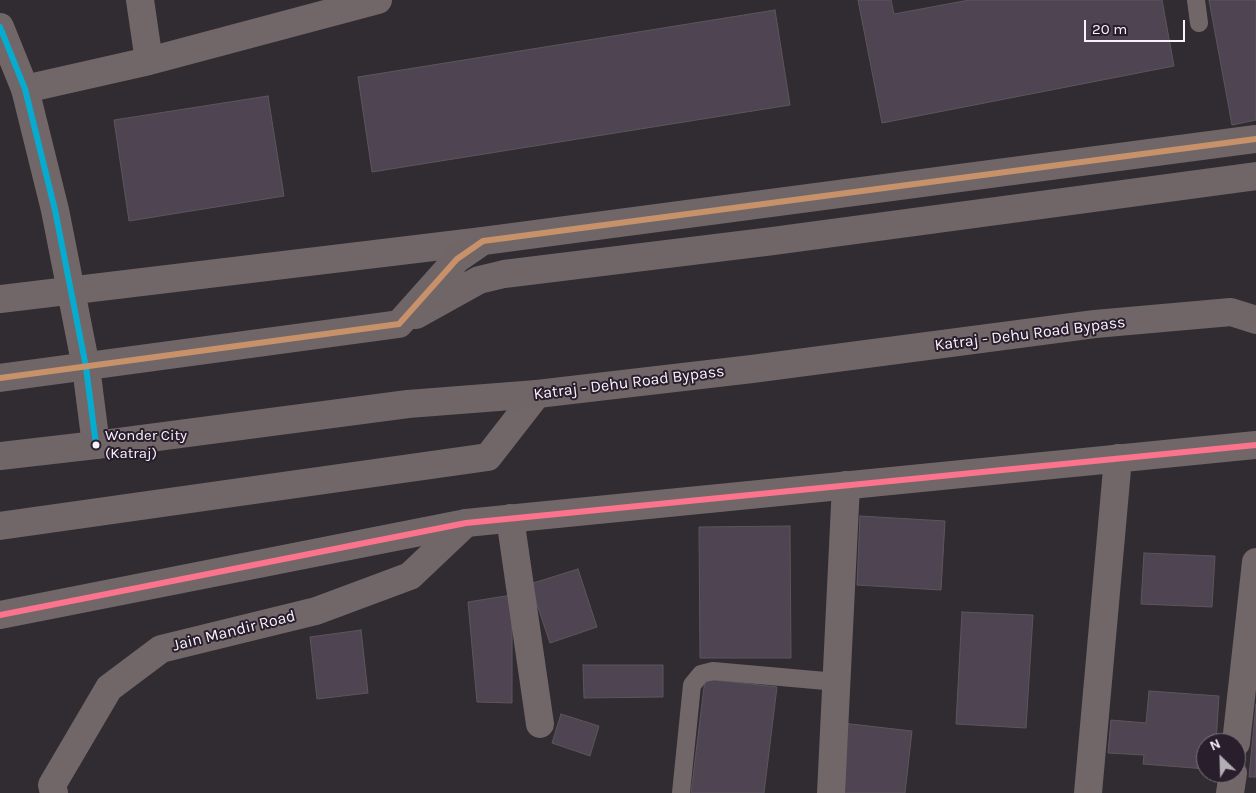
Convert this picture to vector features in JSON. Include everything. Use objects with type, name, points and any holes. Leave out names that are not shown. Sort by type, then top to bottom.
[{"type":"highway","points":[[400,324],[457,259],[483,241],[1256,139]]},
{"type":"highway","points":[[0,378],[400,324],[479,280],[504,274],[783,240],[1256,176]]},
{"type":"highway","name":"Katraj - Dehu Road Bypass","points":[[0,456],[408,404],[537,394],[752,369],[1095,324],[1248,315]]},
{"type":"street","points":[[140,0],[149,61]]},
{"type":"street","points":[[25,89],[149,61],[378,0]]},
{"type":"street","points":[[0,27],[25,89],[55,210],[86,367],[96,445]]},
{"type":"street","points":[[0,299],[483,241]]},
{"type":"street","points":[[0,526],[488,457],[537,394]]},
{"type":"street","points":[[0,615],[466,523],[1256,445]]},
{"type":"street","points":[[1088,793],[1118,458]]},
{"type":"street","points":[[831,793],[846,485]]},
{"type":"street","points":[[510,518],[540,724]]},
{"type":"street","name":"Jain Mandir Road","points":[[54,793],[52,785],[109,688],[161,649],[316,611],[410,576],[466,523]]},
{"type":"street","points":[[1237,733],[1256,562]]},
{"type":"lane","points":[[1196,0],[1199,23]]},
{"type":"lane","points":[[681,793],[692,685],[701,674],[713,671],[837,682]]},
{"type":"building","points":[[858,0],[891,0],[894,14],[969,0],[1162,0],[1174,66],[882,123]]},
{"type":"building","points":[[1209,0],[1256,0],[1256,120],[1232,125]]},
{"type":"building","points":[[775,10],[790,105],[372,172],[358,77]]},
{"type":"building","points":[[268,96],[284,196],[129,221],[114,120]]},
{"type":"building","points":[[860,516],[945,521],[941,590],[857,585]]},
{"type":"building","points":[[790,526],[791,658],[700,658],[699,527]]},
{"type":"building","points":[[1144,553],[1215,556],[1212,607],[1141,604]]},
{"type":"building","points":[[578,569],[597,627],[550,643],[530,584]]},
{"type":"building","points":[[512,595],[512,703],[477,702],[468,602]]},
{"type":"building","points":[[962,612],[1033,615],[1026,728],[956,724]]},
{"type":"building","points":[[361,630],[368,693],[317,699],[310,637]]},
{"type":"building","points":[[583,665],[663,665],[663,697],[584,698]]},
{"type":"building","points":[[705,679],[777,687],[764,793],[691,793]]},
{"type":"building","points":[[1149,691],[1219,696],[1217,733],[1196,733],[1196,768],[1143,764],[1144,755],[1108,753],[1111,720],[1146,723]]},
{"type":"building","points":[[1256,704],[1256,777],[1249,777]]},
{"type":"building","points":[[561,714],[599,726],[590,756],[552,743]]},
{"type":"building","points":[[842,723],[912,731],[905,793],[835,793]]},
{"type":"transit line","points":[[0,27],[25,89],[55,210],[86,367],[96,445]]},
{"type":"transit line","points":[[0,378],[399,324],[457,259],[483,241],[1256,139]]},
{"type":"transit line","points":[[0,615],[466,523],[1256,445]]},
{"type":"place","name":"Wonder City (Katraj)","points":[[96,445]]}]
